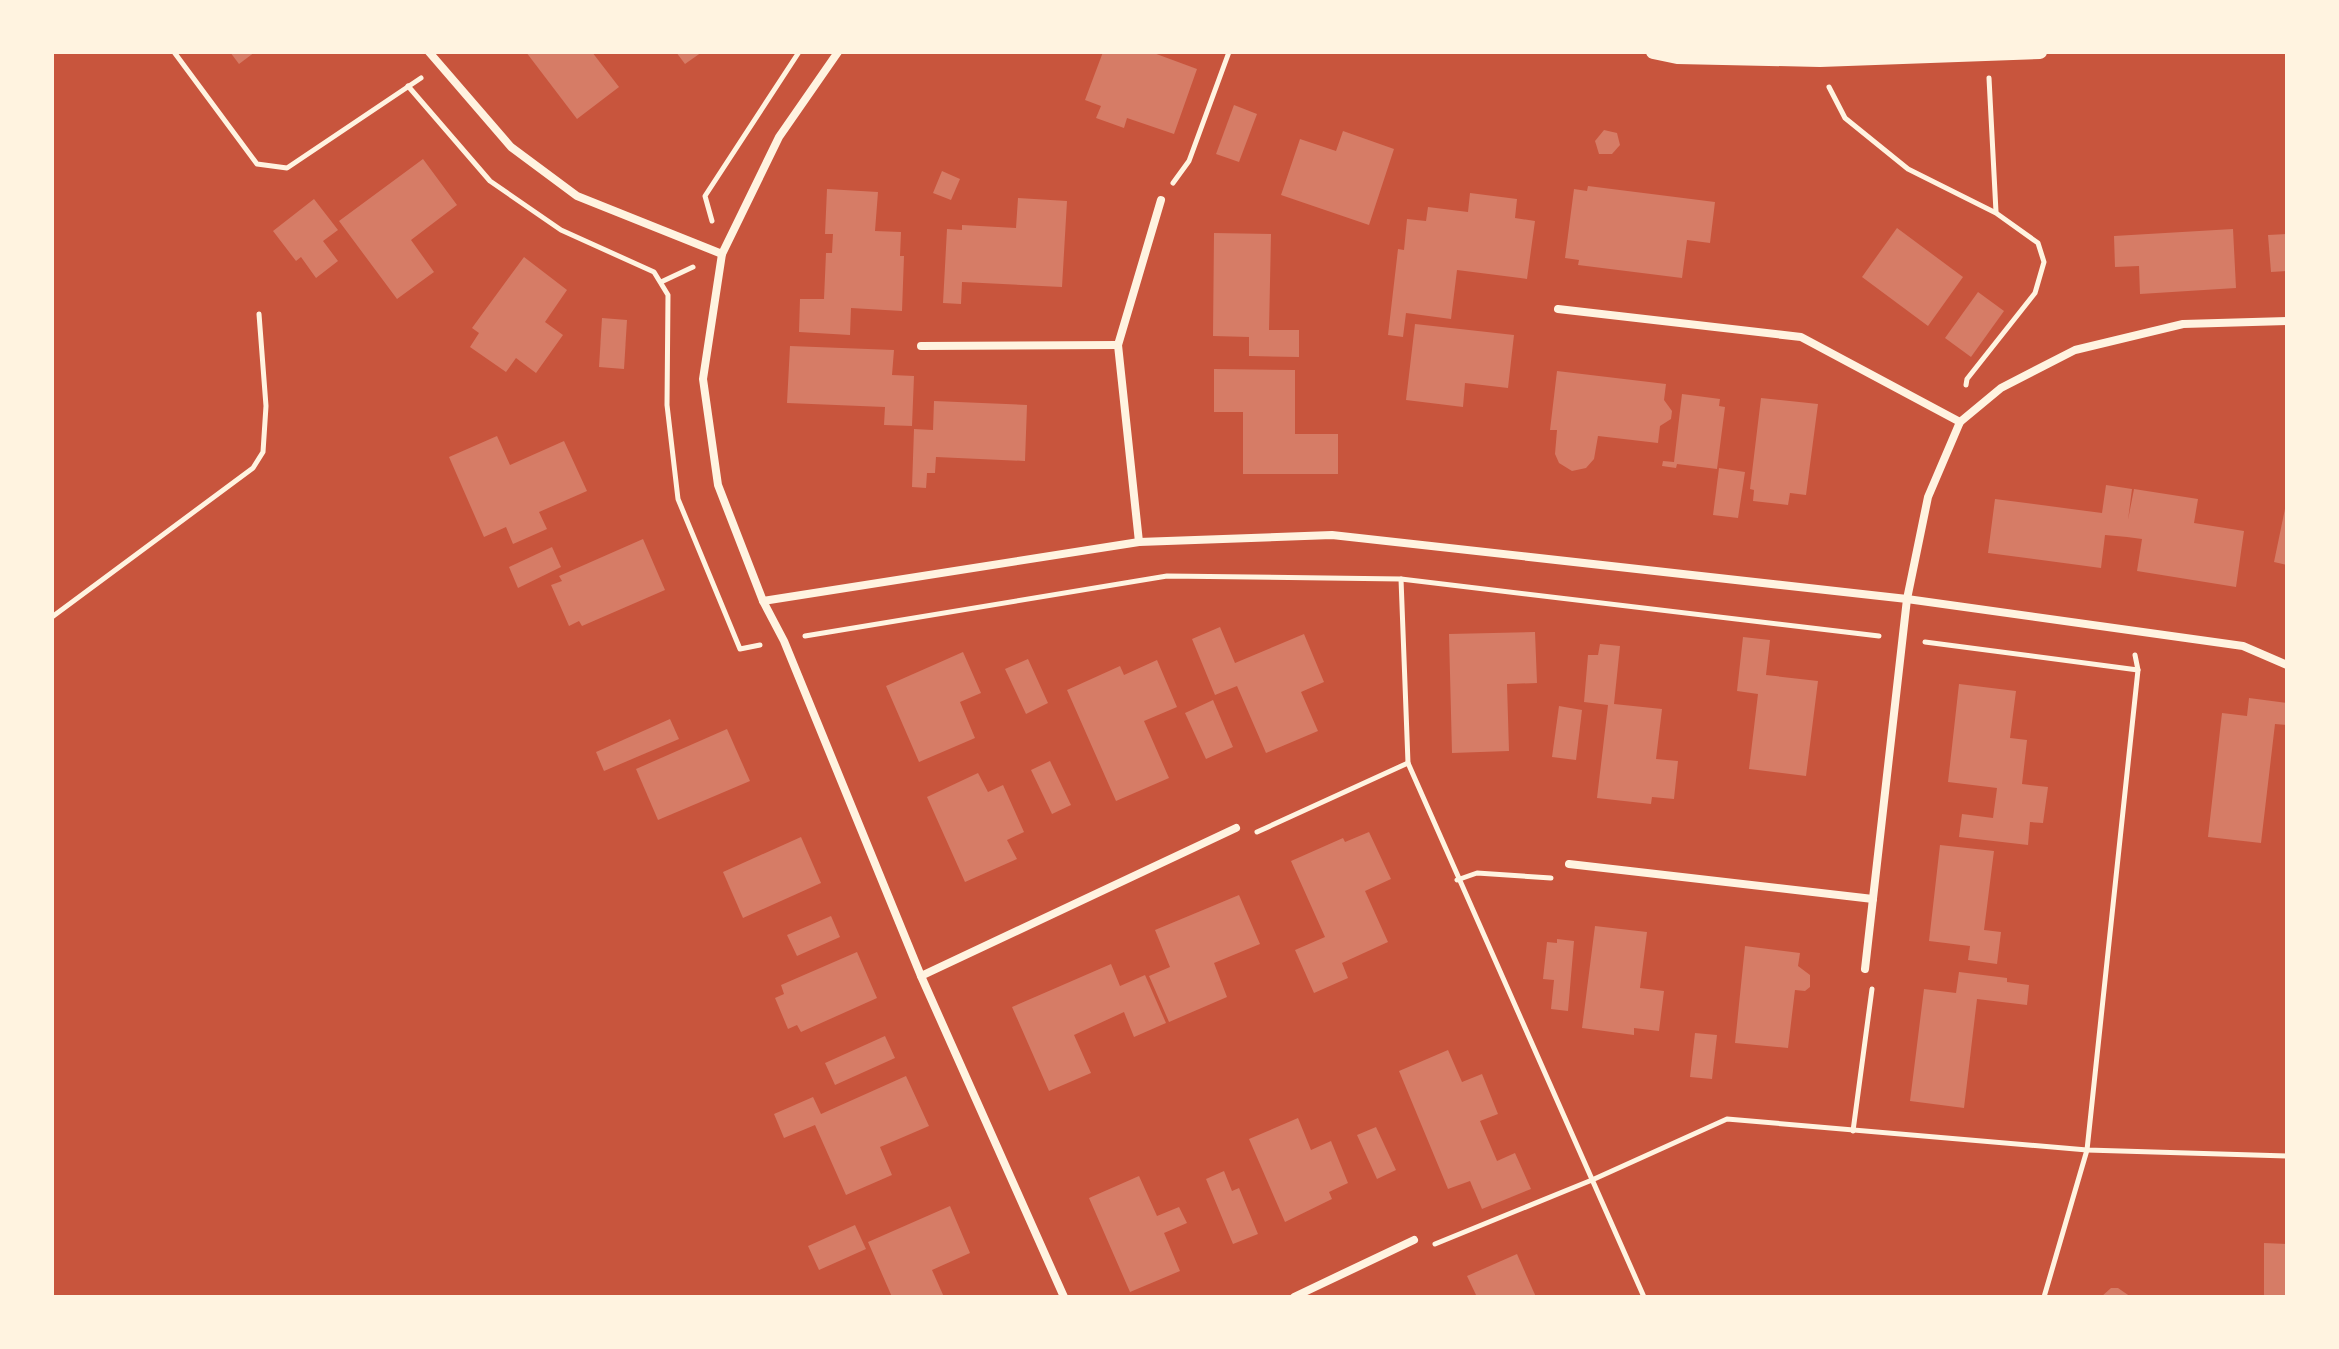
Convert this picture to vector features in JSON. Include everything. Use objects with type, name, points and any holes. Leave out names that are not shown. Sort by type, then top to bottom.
[{"type":"street","points":[[429,52],[511,147],[577,196],[722,254]]},
{"type":"street","points":[[838,52],[779,137],[722,254],[703,379],[718,485],[763,601],[784,641],[921,976],[1064,1297]]},
{"type":"street","points":[[1653,52],[1677,57],[1820,60],[2040,52]]},
{"type":"street","points":[[1139,542],[1118,345],[1161,200]]},
{"type":"street","points":[[1558,309],[1801,337],[1960,422]]},
{"type":"street","points":[[1865,969],[1907,599],[1928,497],[1960,422],[2001,388],[2075,350],[2183,324],[2287,321]]},
{"type":"street","points":[[921,346],[1118,345]]},
{"type":"street","points":[[763,601],[1139,542],[1332,535],[1907,599],[2243,646],[2287,665]]},
{"type":"street","points":[[921,976],[1236,828]]},
{"type":"street","points":[[1569,864],[1873,899]]},
{"type":"street","points":[[1294,1297],[1414,1240]]},
{"type":"path","points":[[174,52],[257,164],[287,168],[440,65]]},
{"type":"path","points":[[1161,200],[1189,161],[1229,52]]},
{"type":"path","points":[[1988,54],[1996,213]]},
{"type":"path","points":[[1820,60],[1828,85],[1845,118],[1908,169],[1996,213],[2038,243],[2044,262],[2035,293],[1967,379],[1960,422]]},
{"type":"path","points":[[52,617],[253,468],[263,452],[266,406],[259,314]]},
{"type":"path","points":[[1401,579],[1408,763],[1457,880],[1644,1297]]},
{"type":"path","points":[[2044,1297],[2087,1150],[2138,670],[2130,630]]},
{"type":"path","points":[[1236,828],[1260,833],[1408,763]]},
{"type":"path","points":[[1457,880],[1477,873],[1563,879],[1569,864]]},
{"type":"path","points":[[1853,1131],[1872,992],[1865,969]]},
{"type":"path","points":[[1414,1240],[1436,1244],[1592,1180],[1727,1119],[2087,1150],[2287,1156]]},
{"type":"building","points":[[230,52],[255,52],[239,64]]},
{"type":"building","points":[[526,52],[592,52],[619,87],[577,119]]},
{"type":"building","points":[[676,52],[702,52],[685,64]]},
{"type":"building","points":[[1103,52],[1151,52],[1197,69],[1174,134],[1127,118],[1124,128],[1096,118],[1101,106],[1085,100]]},
{"type":"building","points":[[1234,105],[1257,114],[1239,162],[1216,154]]},
{"type":"building","points":[[1604,130],[1617,133],[1620,145],[1612,154],[1599,154],[1595,141]]},
{"type":"building","points":[[1343,131],[1394,149],[1369,225],[1281,195],[1300,139],[1336,151]]},
{"type":"building","points":[[423,159],[457,205],[411,240],[434,272],[397,299],[339,221]]},
{"type":"building","points":[[942,171],[960,179],[951,200],[933,193]]},
{"type":"building","points":[[1588,186],[1715,202],[1710,243],[1687,240],[1682,278],[1578,265],[1579,260],[1565,258],[1574,189],[1587,191]]},
{"type":"building","points":[[827,189],[878,192],[875,231],[901,232],[900,256],[904,256],[902,311],[851,308],[850,335],[799,332],[800,299],[824,299],[826,253],[832,253],[833,234],[825,234]]},
{"type":"building","points":[[1470,193],[1517,199],[1515,218],[1535,221],[1527,279],[1457,270],[1451,319],[1406,313],[1403,337],[1388,335],[1398,249],[1404,250],[1407,219],[1426,221],[1428,207],[1468,212]]},
{"type":"building","points":[[1018,198],[1067,201],[1062,287],[962,282],[961,304],[943,303],[947,229],[962,230],[962,225],[1016,228]]},
{"type":"building","points":[[314,199],[338,230],[323,241],[338,261],[316,278],[301,257],[296,261],[273,231]]},
{"type":"building","points":[[1897,228],[1963,277],[1928,326],[1862,277]]},
{"type":"building","points":[[2233,229],[2236,288],[2140,294],[2139,266],[2115,267],[2114,236]]},
{"type":"building","points":[[1214,233],[1271,234],[1269,330],[1299,330],[1299,357],[1249,356],[1249,337],[1213,336]]},
{"type":"building","points":[[2287,234],[2287,271],[2271,272],[2268,235]]},
{"type":"building","points":[[524,257],[567,290],[545,322],[563,335],[536,373],[516,358],[506,372],[470,347],[479,333],[472,328]]},
{"type":"building","points":[[1978,292],[2004,311],[1971,357],[1945,338]]},
{"type":"building","points":[[602,318],[627,320],[624,369],[599,367]]},
{"type":"building","points":[[1415,324],[1514,335],[1508,388],[1465,383],[1463,407],[1406,400]]},
{"type":"building","points":[[790,346],[894,350],[892,375],[914,376],[912,426],[884,425],[885,407],[787,403]]},
{"type":"building","points":[[1214,369],[1295,370],[1295,434],[1338,434],[1338,474],[1243,474],[1243,412],[1214,412]]},
{"type":"building","points":[[1557,371],[1666,384],[1664,400],[1672,411],[1671,419],[1660,426],[1658,443],[1598,436],[1594,459],[1586,468],[1572,471],[1559,463],[1555,454],[1557,430],[1550,430]]},
{"type":"building","points":[[1682,394],[1720,399],[1719,406],[1725,407],[1717,469],[1677,464],[1676,468],[1662,466],[1663,461],[1674,462]]},
{"type":"building","points":[[1761,398],[1818,404],[1806,495],[1790,493],[1788,505],[1753,501],[1754,490],[1750,489]]},
{"type":"building","points":[[934,401],[1027,405],[1025,461],[936,457],[935,473],[927,473],[926,488],[912,487],[914,429],[933,430]]},
{"type":"building","points":[[497,436],[510,465],[564,441],[587,491],[539,512],[547,529],[513,544],[506,527],[484,537],[449,457]]},
{"type":"building","points":[[1719,468],[1745,472],[1738,518],[1713,515]]},
{"type":"building","points":[[2106,485],[2132,489],[2128,520],[2134,489],[2198,499],[2194,523],[2244,531],[2236,587],[2137,571],[2142,539],[2105,535],[2101,568],[1988,553],[1995,499],[2102,513]]},
{"type":"building","points":[[2287,505],[2287,565],[2274,562]]},
{"type":"building","points":[[643,539],[665,590],[582,626],[579,621],[569,626],[551,585],[562,581],[559,576]]},
{"type":"building","points":[[552,547],[561,567],[518,588],[509,567]]},
{"type":"building","points":[[1220,627],[1235,663],[1304,634],[1324,682],[1301,692],[1318,731],[1266,753],[1237,686],[1215,695],[1192,639]]},
{"type":"building","points":[[1535,632],[1537,683],[1507,684],[1509,751],[1452,753],[1449,634]]},
{"type":"building","points":[[1743,637],[1770,640],[1766,675],[1818,681],[1806,776],[1749,769],[1758,694],[1737,691]]},
{"type":"building","points":[[1600,644],[1620,646],[1614,704],[1662,709],[1656,759],[1678,761],[1674,799],[1652,797],[1651,804],[1597,798],[1608,705],[1584,702],[1588,655],[1598,655]]},
{"type":"building","points":[[963,652],[981,693],[960,702],[975,738],[919,762],[886,686]]},
{"type":"building","points":[[1028,659],[1048,703],[1026,714],[1005,669]]},
{"type":"building","points":[[1157,660],[1177,707],[1144,721],[1169,778],[1116,801],[1067,690],[1120,666],[1124,675]]},
{"type":"building","points":[[1959,684],[2016,691],[2010,738],[2027,740],[2022,784],[2048,787],[2043,823],[2030,822],[2028,845],[1959,837],[1962,814],[1993,818],[1997,788],[1948,782]]},
{"type":"building","points":[[2249,698],[2287,703],[2287,725],[2275,724],[2261,843],[2208,837],[2222,713],[2247,716]]},
{"type":"building","points":[[1213,700],[1233,747],[1206,759],[1185,713]]},
{"type":"building","points":[[1559,706],[1582,710],[1576,760],[1552,757]]},
{"type":"building","points":[[670,719],[679,739],[604,771],[596,752]]},
{"type":"building","points":[[727,729],[750,781],[658,820],[636,769]]},
{"type":"building","points":[[1050,761],[1071,805],[1052,814],[1031,770]]},
{"type":"building","points":[[978,773],[988,792],[1003,785],[1024,832],[1007,840],[1017,859],[965,882],[927,797]]},
{"type":"building","points":[[1369,832],[1391,879],[1365,891],[1388,942],[1342,963],[1348,978],[1314,993],[1295,950],[1325,937],[1291,861],[1343,838],[1345,842]]},
{"type":"building","points":[[801,837],[821,883],[743,918],[723,872]]},
{"type":"building","points":[[1940,845],[1994,851],[1984,930],[2001,932],[1997,964],[1968,960],[1970,946],[1929,941]]},
{"type":"building","points":[[1239,895],[1260,944],[1214,963],[1227,997],[1169,1022],[1149,976],[1170,967],[1155,930]]},
{"type":"building","points":[[831,916],[840,937],[797,956],[787,935]]},
{"type":"building","points":[[1595,926],[1647,932],[1640,988],[1664,991],[1659,1031],[1634,1028],[1634,1035],[1582,1028]]},
{"type":"building","points":[[1557,939],[1574,941],[1568,1011],[1551,1009],[1554,980],[1543,979],[1547,942],[1557,943]]},
{"type":"building","points":[[1745,946],[1800,953],[1798,966],[1810,975],[1810,987],[1805,991],[1795,990],[1788,1048],[1735,1043]]},
{"type":"building","points":[[857,952],[877,998],[801,1032],[797,1025],[788,1029],[775,998],[784,994],[781,985]]},
{"type":"building","points":[[1111,964],[1120,986],[1145,975],[1166,1023],[1134,1037],[1124,1012],[1074,1035],[1091,1073],[1049,1091],[1012,1007]]},
{"type":"building","points":[[1959,972],[2007,978],[2007,982],[2029,985],[2027,1005],[1977,999],[1964,1108],[1910,1101],[1924,989],[1956,993]]},
{"type":"building","points":[[1695,1033],[1717,1035],[1712,1079],[1690,1077]]},
{"type":"building","points":[[885,1036],[895,1058],[835,1085],[825,1063]]},
{"type":"building","points":[[1448,1050],[1462,1082],[1482,1074],[1498,1114],[1480,1121],[1497,1161],[1515,1153],[1531,1189],[1482,1209],[1470,1181],[1448,1189],[1399,1071]]},
{"type":"building","points":[[906,1076],[929,1126],[880,1147],[892,1175],[846,1195],[815,1125],[784,1138],[774,1114],[813,1097],[821,1114]]},
{"type":"building","points":[[1298,1118],[1311,1150],[1331,1141],[1348,1183],[1329,1192],[1332,1199],[1285,1222],[1249,1139]]},
{"type":"building","points":[[1376,1127],[1396,1170],[1377,1179],[1357,1135]]},
{"type":"building","points":[[1224,1171],[1232,1191],[1239,1188],[1258,1234],[1233,1244],[1206,1179]]},
{"type":"building","points":[[1139,1176],[1157,1216],[1179,1207],[1187,1223],[1164,1233],[1180,1271],[1130,1292],[1089,1198]]},
{"type":"building","points":[[950,1206],[970,1253],[932,1270],[944,1297],[892,1297],[868,1242]]},
{"type":"building","points":[[855,1225],[866,1249],[819,1270],[808,1246]]},
{"type":"building","points":[[2264,1243],[2287,1244],[2287,1297],[2264,1297]]},
{"type":"building","points":[[1517,1254],[1536,1297],[1477,1297],[1467,1276]]},
{"type":"building","points":[[2111,1288],[2118,1288],[2131,1297],[2101,1297]]}]
